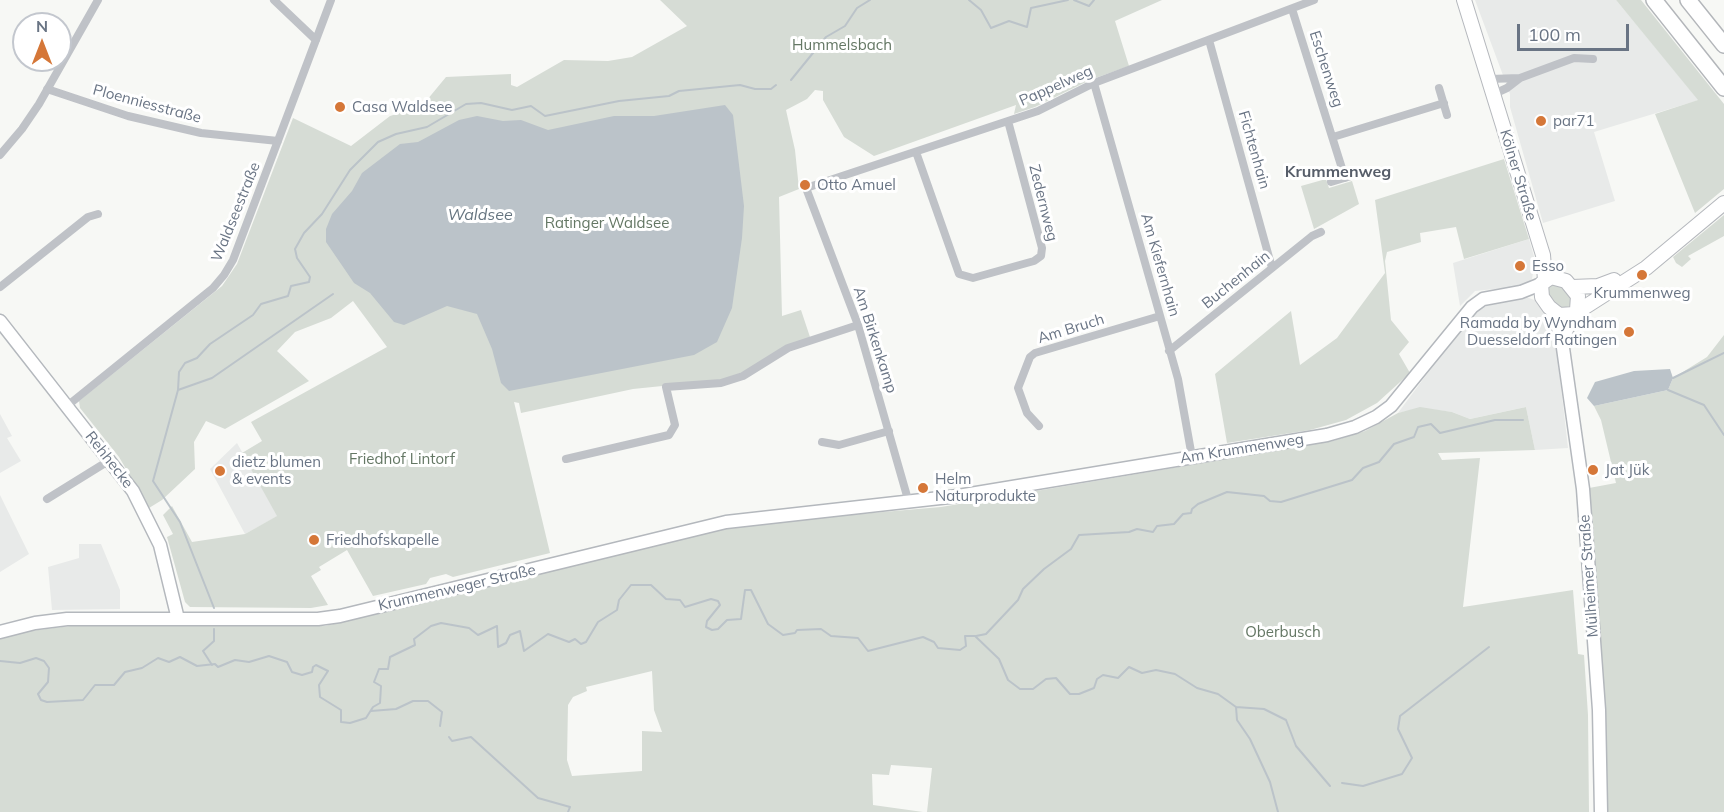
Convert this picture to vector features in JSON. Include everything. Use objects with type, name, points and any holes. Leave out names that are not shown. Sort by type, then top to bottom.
[{"type":"highway","points":[[1654,0],[1724,88]]},
{"type":"highway","points":[[1688,0],[1724,45]]},
{"type":"main road","name":"Kölner Straße","points":[[1464,0],[1542,255],[1542,287]]},
{"type":"main road","points":[[1562,341],[1576,312],[1578,296],[1572,287],[1559,277],[1542,287],[1552,310],[1559,315],[1576,312],[1646,268],[1724,203]]},
{"type":"main road","points":[[1572,287],[1598,286],[1623,276],[1663,252]]},
{"type":"main road","name":"Kölner Straße","points":[[1542,255],[1559,277]]},
{"type":"main road","name":"Am Krummenweg","points":[[909,503],[1327,435],[1354,427],[1377,417],[1403,393],[1472,306],[1492,296],[1542,287]]},
{"type":"main road","name":"Mülheimer Straße","points":[[1552,310],[1562,341],[1583,489],[1599,710],[1601,812]]},
{"type":"main road","name":"Rehhecke","points":[[0,321],[110,460],[148,517],[169,575],[178,619]]},
{"type":"main road","name":"Krummenweger Straße","points":[[0,632],[49,620],[318,619],[340,616],[726,522],[909,503]]},
{"type":"street","points":[[0,155],[22,129],[98,0]]},
{"type":"street","points":[[274,0],[316,40]]},
{"type":"street","name":"Waldseestraße","points":[[67,406],[213,288],[224,275],[233,260],[331,0]]},
{"type":"street","name":"Pappelweg","points":[[806,188],[1038,111],[1094,83],[1314,0]]},
{"type":"street","name":"Eschenweg","points":[[1293,9],[1345,178]]},
{"type":"street","name":"Fichtenhain","points":[[1209,40],[1272,268]]},
{"type":"street","points":[[1494,94],[1520,78],[1574,58],[1593,59]]},
{"type":"street","points":[[1490,79],[1520,78]]},
{"type":"street","name":"Am Kiefernhain","points":[[1094,83],[1178,379],[1192,457]]},
{"type":"street","points":[[1439,88],[1447,115]]},
{"type":"street","name":"Ploenniesstraße","points":[[47,89],[128,116],[201,133],[278,141]]},
{"type":"street","points":[[1333,137],[1444,103]]},
{"type":"street","name":"Zedernweg","points":[[916,152],[956,269],[962,277],[973,278],[1034,261],[1041,256],[1042,248],[1008,121]]},
{"type":"street","points":[[1331,182],[1361,173]]},
{"type":"street","name":"Am Birkenkamp","points":[[806,188],[858,325],[909,503]]},
{"type":"street","points":[[0,286],[88,217],[98,214]]},
{"type":"street","name":"Buchenhain","points":[[1169,351],[1312,236],[1322,232]]},
{"type":"street","name":"Am Bruch","points":[[1039,426],[1027,413],[1018,388],[1030,357],[1035,353],[1160,316]]},
{"type":"street","points":[[566,459],[669,435],[675,425],[666,387],[721,383],[744,376],[788,348],[858,325]]},
{"type":"street","points":[[822,442],[839,445],[889,431]]},
{"type":"street","points":[[47,499],[110,460]]},
{"type":"shaded area","points":[[1475,0],[1616,0],[1699,100],[1594,132],[1615,201],[1543,223],[1510,107],[1510,94]]},
{"type":"shaded area","points":[[1529,239],[1535,260],[1532,279],[1524,286],[1475,291],[1460,306],[1453,263]]},
{"type":"shaded area","points":[[1526,297],[1537,301],[1548,319],[1556,343],[1568,448],[1535,450],[1526,407],[1470,419],[1452,412],[1420,408],[1398,413],[1467,320],[1482,307]]},
{"type":"shaded area","points":[[0,414],[12,436],[7,438],[21,461],[0,473]]},
{"type":"shaded area","points":[[237,443],[278,516],[245,534],[210,469]]},
{"type":"shaded area","points":[[0,495],[29,554],[0,572]]},
{"type":"shaded area","points":[[79,544],[101,544],[120,590],[120,609],[52,610],[48,567],[79,558]]},
{"type":"green space","points":[[660,0],[1162,0],[1115,21],[1129,66],[1090,80],[1035,107],[1014,114],[1016,105],[874,156],[844,137],[823,100],[823,91],[815,90],[807,99],[786,110],[795,150],[799,189],[779,197],[782,316],[801,310],[810,337],[744,372],[721,380],[633,389],[521,413],[519,403],[514,402],[550,553],[453,577],[446,574],[430,578],[426,584],[373,596],[347,550],[319,567],[321,570],[311,576],[328,605],[311,608],[190,607],[185,602],[167,537],[173,534],[163,515],[172,506],[192,542],[245,534],[277,516],[242,453],[262,441],[251,422],[387,347],[353,301],[331,318],[295,332],[277,351],[309,381],[225,429],[206,421],[194,442],[195,469],[162,500],[149,508],[119,457],[80,408],[79,401],[222,286],[237,264],[293,118],[351,146],[390,116],[422,106],[446,77],[511,74],[511,85],[517,87],[564,60],[608,61],[632,57],[687,26]]},
{"type":"green space","points":[[1616,0],[1641,0],[1724,104],[1724,189],[1695,213],[1655,114],[1698,100]]},
{"type":"green space","points":[[1504,159],[1529,239],[1464,259],[1456,227],[1420,233],[1421,242],[1387,252],[1385,261],[1391,320],[1409,342],[1399,354],[1410,373],[1377,403],[1346,420],[1310,430],[1227,443],[1215,374],[1291,311],[1300,365],[1337,338],[1385,273],[1375,200]]},
{"type":"green space","points":[[1326,179],[1329,188],[1352,181],[1359,204],[1314,229],[1301,186]]},
{"type":"green space","points":[[1724,215],[1724,236],[1688,256],[1691,259],[1682,267],[1676,263],[1673,257]]},
{"type":"green space","points":[[1546,283],[1560,284],[1570,293],[1572,300],[1568,310],[1563,311],[1547,297]]},
{"type":"green space","points":[[1724,335],[1724,812],[1607,812],[1604,693],[1589,488],[1616,483],[1601,420],[1594,406],[1668,390],[1673,378],[1707,357]]},
{"type":"green space","name":"Oberbusch","points":[[1420,407],[1452,412],[1470,419],[1526,407],[1535,450],[1438,453],[1442,460],[1480,458],[1463,607],[1573,590],[1578,654],[1584,655],[1588,715],[1589,812],[927,812],[932,768],[891,765],[889,775],[872,774],[873,805],[923,812],[0,812],[0,639],[30,631],[70,626],[325,626],[721,528],[941,507],[1333,441],[1365,431],[1398,413]],"holes":[[[652,671],[654,710],[662,732],[642,731],[642,771],[572,776],[567,760],[568,705],[573,697],[587,691],[586,687]]]},
{"type":"water","name":"Waldsee","points":[[725,105],[733,115],[744,206],[742,238],[732,308],[717,342],[694,355],[509,391],[501,383],[492,349],[477,314],[447,306],[404,325],[394,322],[370,293],[354,283],[326,242],[326,229],[332,214],[352,191],[362,173],[400,144],[418,142],[459,120],[477,116],[503,121],[521,120],[548,130],[614,116],[654,116]]},
{"type":"water","points":[[1670,369],[1673,378],[1668,390],[1594,406],[1587,398],[1595,382],[1634,371]]},
{"type":"waterway","name":"Hummelsbach","points":[[791,80],[826,37],[845,26],[857,8],[870,0]]},
{"type":"waterway","name":"Hummelsbach","points":[[969,0],[981,10],[991,28],[1009,21],[1027,27],[1031,8],[1068,0]]},
{"type":"waterway","name":"Hummelsbach","points":[[1074,0],[1089,6],[1094,0]]},
{"type":"waterway","name":"Hummelsbach","points":[[214,608],[180,522],[153,481],[178,390],[179,372],[185,363],[197,358],[210,344],[253,315],[261,304],[288,296],[291,286],[309,282],[310,277],[297,258],[295,249],[304,233],[322,214],[350,170],[378,142],[396,134],[427,127],[466,104],[481,103],[512,110],[531,106],[545,116],[619,101],[669,96],[679,91],[740,85],[755,89],[771,89],[776,85]]},
{"type":"waterway","points":[[178,390],[212,378],[333,294]]},
{"type":"waterway","points":[[1673,378],[1724,353]]},
{"type":"waterway","points":[[1668,390],[1704,405],[1724,435]]},
{"type":"waterway","points":[[976,636],[986,634],[1018,600],[1023,589],[1044,569],[1071,549],[1079,535],[1129,532],[1137,529],[1153,532],[1157,526],[1174,524],[1183,514],[1191,513],[1198,504],[1227,492],[1264,496],[1270,501],[1281,502],[1352,480],[1363,468],[1379,462],[1394,444],[1414,437],[1418,427],[1431,424],[1440,433],[1495,420],[1523,420]]},
{"type":"waterway","points":[[0,661],[20,663],[36,658],[44,661],[49,668],[48,682],[38,694],[41,700],[47,702],[83,700],[95,685],[114,685],[125,672],[142,668],[158,658],[169,662],[180,657],[197,666],[215,664],[218,667],[235,660],[249,662],[269,656],[287,662],[292,672],[302,675],[312,672],[316,665],[328,671],[319,685],[320,697],[341,710],[341,722],[350,723],[366,718],[373,707],[380,703],[381,686],[374,682],[379,669],[388,669],[390,657],[415,645],[414,639],[431,626],[441,623],[469,628],[478,635],[497,626],[498,647],[506,643],[510,635],[520,631],[524,651],[548,634],[569,642],[575,639],[581,644],[586,642],[598,622],[617,610],[619,600],[631,585],[651,585],[666,599],[680,600],[685,607],[711,599],[718,601],[720,605],[707,621],[706,627],[712,630],[718,629],[727,620],[741,619],[745,590],[751,590],[768,624],[783,635],[795,633],[797,630],[821,629],[831,636],[858,638],[868,651],[923,637],[934,642],[938,648],[960,650],[966,646],[965,636],[975,636],[999,659],[1008,680],[1020,689],[1033,689],[1046,679],[1056,678],[1070,694],[1079,694],[1094,688],[1097,679],[1103,675],[1118,678],[1129,667],[1142,673],[1156,670],[1175,674],[1197,688],[1218,694],[1236,707],[1237,720],[1250,739],[1270,782],[1278,812]]},
{"type":"waterway","name":"Hummelsbach","points":[[212,665],[203,651],[214,641],[214,629]]},
{"type":"waterway","points":[[1342,783],[1363,786],[1402,774],[1412,758],[1398,729],[1400,716],[1489,647]]},
{"type":"waterway","points":[[371,711],[396,709],[413,701],[428,701],[442,712],[440,726]]},
{"type":"waterway","points":[[1236,707],[1264,709],[1286,720],[1296,746],[1330,786]]},
{"type":"waterway","points":[[449,737],[452,741],[471,737],[538,798],[570,807],[568,812]]},
{"type":"place","name":"Casa Waldsee","points":[[340,107]]},
{"type":"place","name":"par71","points":[[1541,121]]},
{"type":"place","name":"Otto Amuel","points":[[805,185]]},
{"type":"place","name":"Esso","points":[[1520,266]]},
{"type":"place","name":"Krummenweg","points":[[1642,275]]},
{"type":"place","name":"Ramada by Wyndham Duesseldorf Ratingen","points":[[1629,332]]},
{"type":"place","name":"Jat Jük","points":[[1593,470]]},
{"type":"place","name":"dietz blumen & events","points":[[220,471]]},
{"type":"place","name":"Helm Naturprodukte","points":[[923,488]]},
{"type":"place","name":"Friedhofskapelle","points":[[314,540]]},
{"type":"district","name":"Krummenweg","points":[[1338,172]]},
{"type":"park label","name":"Ratinger Waldsee","points":[[607,223]]},
{"type":"park label","name":"Friedhof Lintorf","points":[[402,459]]}]
